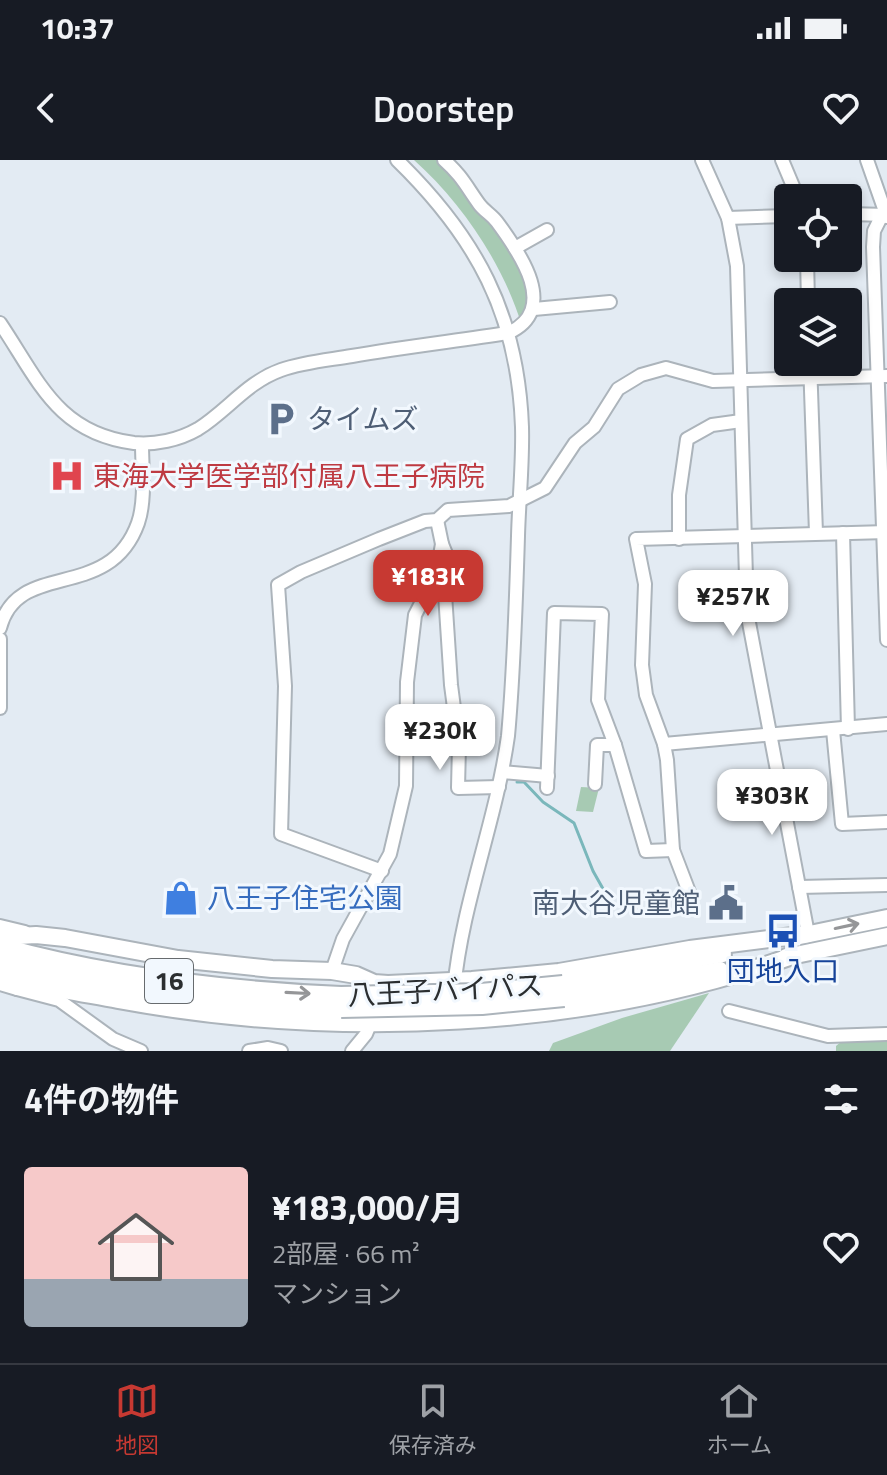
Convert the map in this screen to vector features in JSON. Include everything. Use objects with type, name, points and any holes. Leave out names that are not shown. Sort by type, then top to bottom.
[{"type":"highway","name":"八王子バイパス","points":[[564,991],[887,918]]},
{"type":"highway","points":[[0,937],[36,935],[178,959],[272,969],[332,971],[356,975],[374,983],[455,981],[584,969],[690,949],[808,934]]},
{"type":"highway","points":[[36,935],[53,946],[126,968],[142,977]]},
{"type":"highway","name":"八王子バイパス","points":[[0,961],[85,981],[270,1006],[481,992],[637,987],[887,936]]},
{"type":"highway","name":"八王子バイパス","points":[[0,946],[142,977],[341,1002]]},
{"type":"highway","name":"16","points":[[0,971],[19,984],[191,1011],[302,1021],[373,1022],[451,1020],[574,1010],[709,983],[795,955]]},
{"type":"street","points":[[397,160],[431,193],[464,237],[493,290],[508,333],[520,403],[522,479],[511,703],[503,772],[465,916],[451,1020]]},
{"type":"street","points":[[0,323],[46,393],[76,424],[107,439],[142,444],[171,441],[196,430],[250,385],[298,365],[508,333],[522,326],[534,309],[533,290],[525,264],[495,218],[481,207],[462,176],[444,160]]},
{"type":"street","points":[[702,160],[728,218],[737,266],[747,612],[808,934]]},
{"type":"street","points":[[782,160],[792,184]]},
{"type":"street","points":[[867,160],[886,215]]},
{"type":"street","points":[[862,214],[886,215]]},
{"type":"street","points":[[886,215],[874,231],[881,295],[887,640]]},
{"type":"street","points":[[728,218],[774,216]]},
{"type":"street","points":[[515,248],[547,230]]},
{"type":"street","points":[[534,309],[610,302]]},
{"type":"street","points":[[382,871],[281,834],[285,686],[278,585],[301,572],[390,535],[425,521],[437,520],[448,510],[509,506],[545,488],[575,443],[594,427],[618,389],[641,375],[666,368],[713,381],[810,376],[816,533]]},
{"type":"street","points":[[679,539],[679,495],[687,439],[712,425],[741,421]]},
{"type":"street","points":[[0,628],[3,616],[17,598],[45,585],[88,575],[105,566],[129,542],[141,506],[142,444]]},
{"type":"street","points":[[437,520],[451,566],[445,594],[459,746],[458,788],[499,787]]},
{"type":"street","points":[[691,897],[673,850],[664,744],[646,695],[642,665],[645,584],[636,539],[885,532]]},
{"type":"street","points":[[843,533],[848,729]]},
{"type":"street","points":[[332,971],[343,939],[390,854],[406,786],[405,704],[415,615],[437,572],[442,544]]},
{"type":"street","points":[[503,772],[548,782],[554,613],[602,614],[598,700],[615,745],[646,851],[673,850]]},
{"type":"street","points":[[0,639],[0,708]]},
{"type":"street","points":[[664,744],[887,724]]},
{"type":"street","points":[[833,730],[842,824],[887,822]]},
{"type":"street","points":[[595,784],[597,745],[615,745]]},
{"type":"street","points":[[799,887],[887,885]]},
{"type":"street","points":[[0,926],[36,935]]},
{"type":"street","points":[[352,1051],[373,1022],[374,983]]},
{"type":"street","points":[[0,984],[19,984],[59,1000],[113,1039],[141,1051]]},
{"type":"street","points":[[729,1011],[828,1036],[887,1034]]},
{"type":"street","points":[[828,1036],[828,1051]]},
{"type":"street","points":[[249,1051],[268,1048],[281,1051]]},
{"type":"green space","points":[[414,160],[444,160],[495,218],[533,290],[522,326],[504,280],[479,236],[449,196]]},
{"type":"green space","points":[[581,787],[599,788],[593,812],[576,811]]},
{"type":"green space","points":[[709,993],[670,1051],[549,1051],[553,1043],[622,1018]]},
{"type":"green space","points":[[887,1040],[887,1051],[836,1051],[836,1046],[842,1041]]},
{"type":"waterway","points":[[517,782],[524,782],[543,802],[574,823],[593,871],[611,903]]},
{"type":"place","name":"タイムズ","points":[[281,419]]},
{"type":"place","name":"東海大学医学部付属八王子病院","points":[[67,476]]},
{"type":"place","name":"八王子住宅公園","points":[[181,898]]},
{"type":"place","name":"南大谷児童館","points":[[726,903]]},
{"type":"place","name":"団地入口","points":[[783,931]]}]
